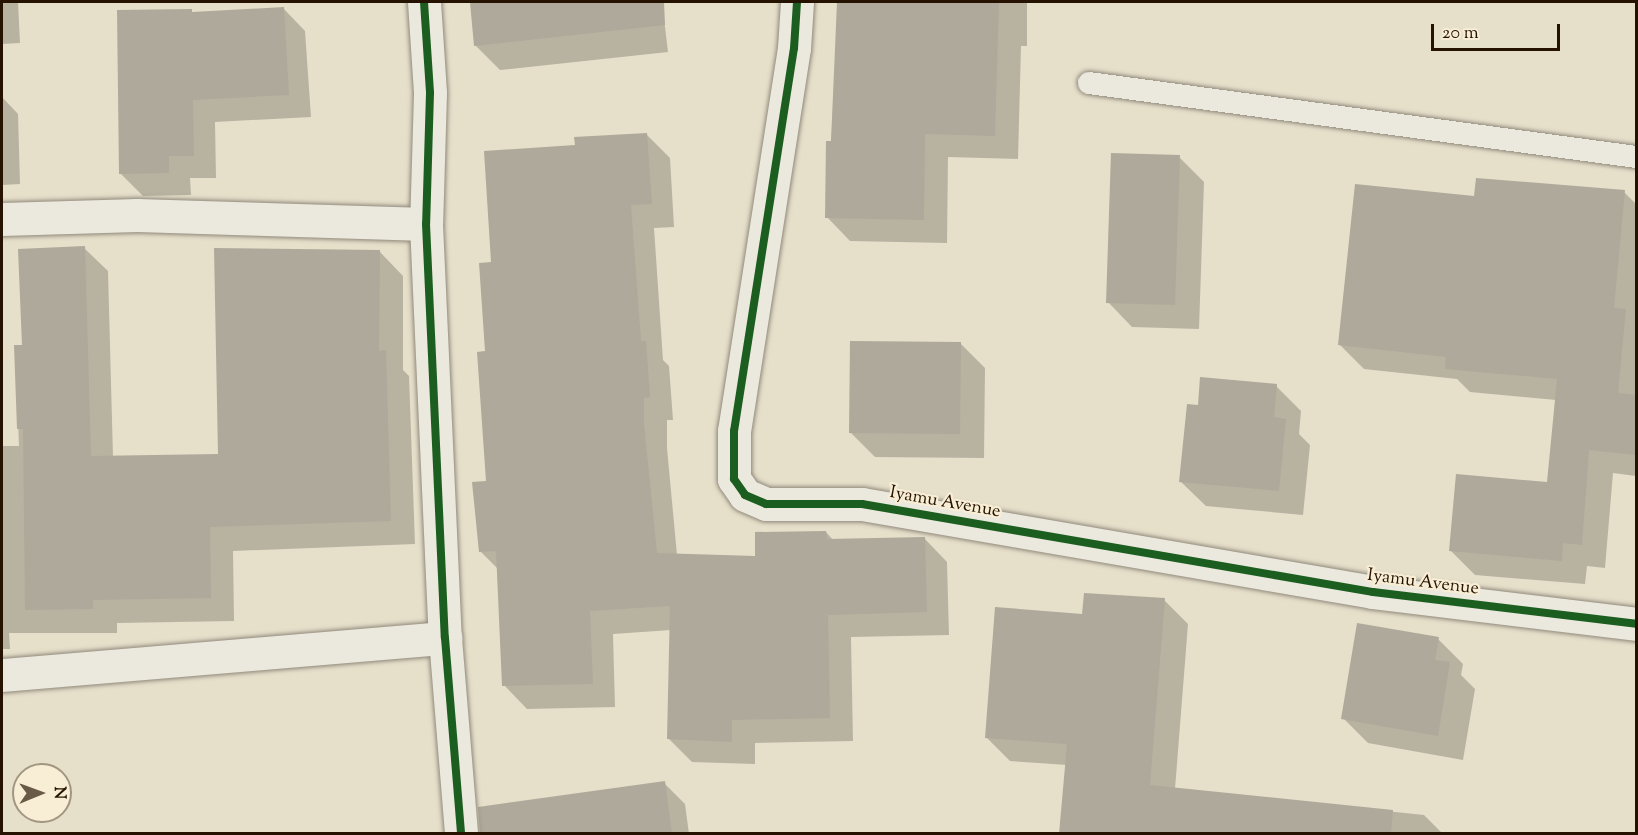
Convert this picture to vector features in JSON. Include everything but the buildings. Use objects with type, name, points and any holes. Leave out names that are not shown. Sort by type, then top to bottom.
[{"type":"street","points":[[424,2],[430,93],[426,224],[445,638],[461,834]]},
{"type":"street","name":"Iyamu Avenue","points":[[797,2],[794,48],[734,431],[734,479],[745,495],[766,504],[862,504],[1372,592],[1636,624]]},
{"type":"street","points":[[2,219],[137,215],[426,224]]},
{"type":"street","points":[[2,675],[445,638]]},
{"type":"lane","points":[[1089,83],[1636,157]]},
{"type":"cycle path","points":[[424,2],[430,93],[426,224],[445,638],[461,834]]},
{"type":"cycle path","points":[[797,2],[794,48],[734,431],[734,479],[745,495],[766,504],[862,504],[1373,592],[1636,624]]}]
